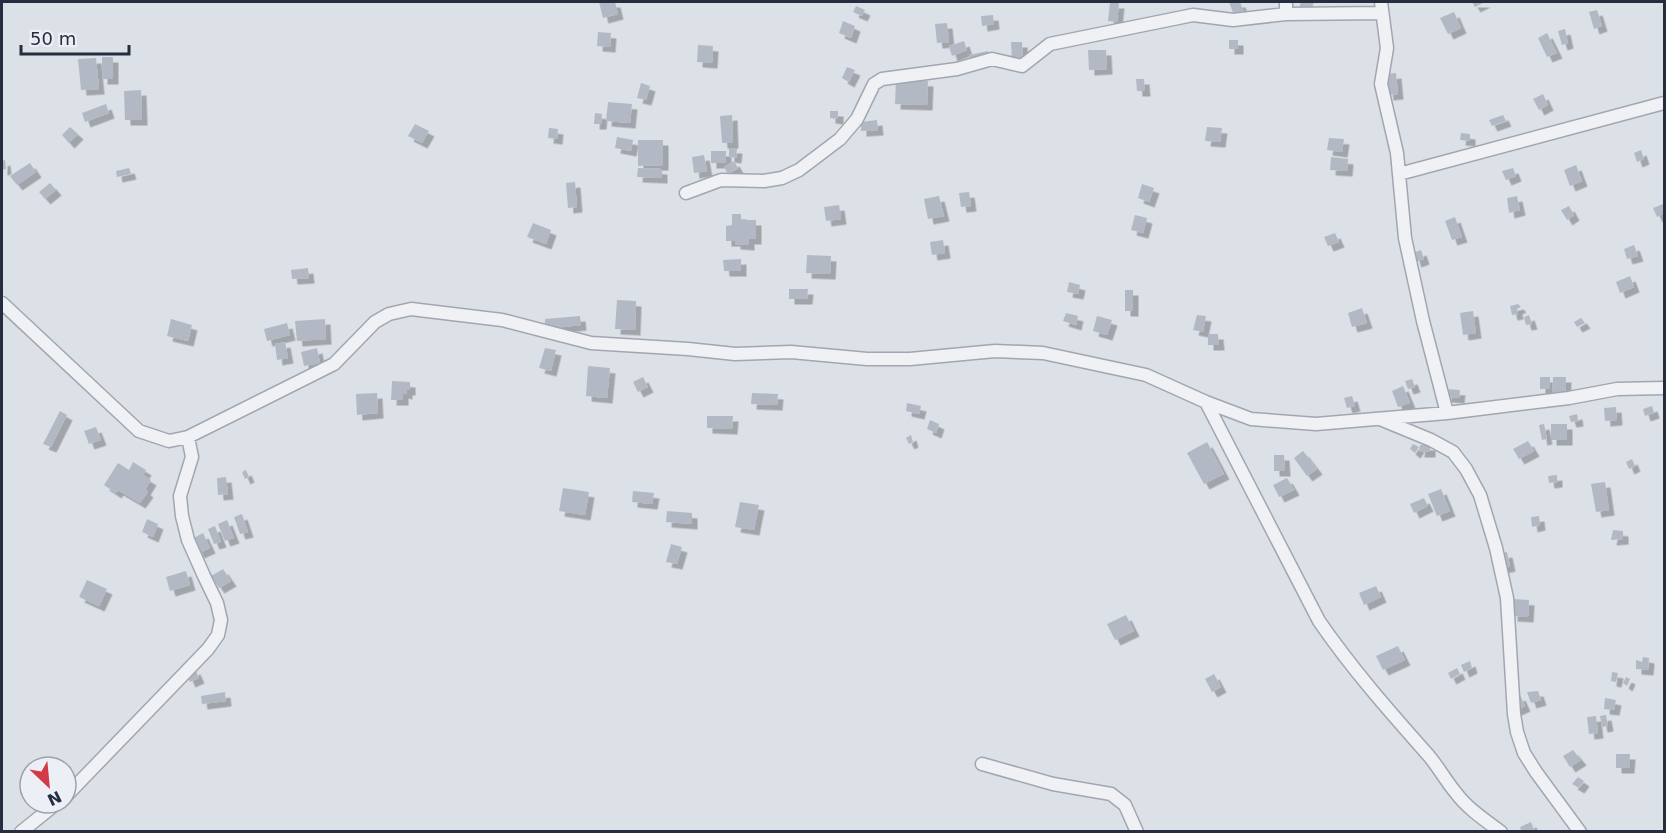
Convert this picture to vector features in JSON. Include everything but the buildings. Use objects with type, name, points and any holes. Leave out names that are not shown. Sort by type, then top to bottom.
[{"type":"street","points":[[686,193],[721,180],[764,181],[782,178],[799,170],[840,139],[857,119],[874,84],[882,79],[957,69],[992,59],[1022,66],[1050,44],[1193,15],[1233,20],[1286,8],[1381,7],[1387,48],[1381,84],[1396,153],[1406,238],[1423,321],[1447,413]]},
{"type":"street","points":[[1399,174],[1665,104]]},
{"type":"street","points":[[2,303],[138,431],[169,441],[188,437],[334,364],[375,322],[389,314],[411,309],[502,320],[591,343],[735,354],[791,352],[867,359],[910,359],[995,351],[1042,353],[1146,375],[1251,419],[1316,424],[1447,413],[1569,398],[1617,389],[1665,388]]},
{"type":"street","points":[[1206,402],[1319,621],[1340,652],[1431,759],[1461,800],[1501,831]]},
{"type":"street","points":[[1376,418],[1431,440],[1453,452],[1466,469],[1480,495],[1496,548],[1507,598],[1517,732],[1524,753],[1536,772],[1580,831]]},
{"type":"street","points":[[78,784],[208,649],[218,635],[221,620],[218,603],[188,540],[182,516],[180,496],[192,457],[188,437]]},
{"type":"street","points":[[982,764],[1053,784],[1111,794],[1125,805],[1137,831]]},
{"type":"street","points":[[21,831],[42,815]]}]
